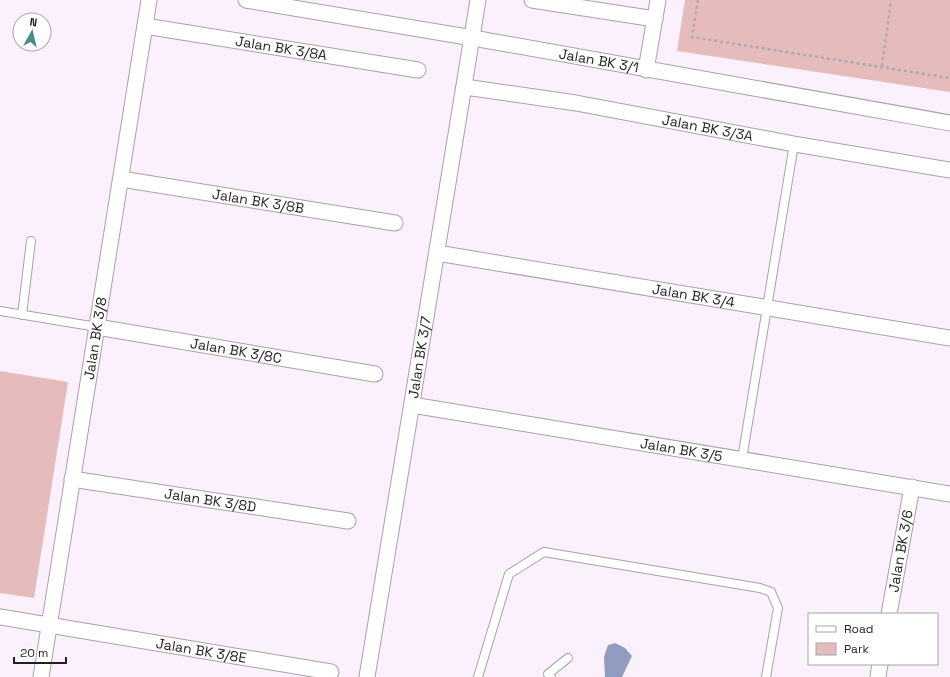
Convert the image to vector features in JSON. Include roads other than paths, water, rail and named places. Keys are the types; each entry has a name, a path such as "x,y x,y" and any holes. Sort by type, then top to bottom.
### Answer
{"street":[{"name":"Jalan BK 3/8","path":"41,677 149,0"},
{"name":"Jalan BK 3/1","path":"246,0 270,2 950,123"},
{"name":"Jalan BK 3/7","path":"367,677 438,253 478,0"},
{"path":"532,0 571,3 655,19"},
{"path":"646,70 658,0"},
{"name":"Jalan BK 3/8A","path":"145,26 418,70"},
{"name":"Jalan BK 3/3A","path":"465,87 576,103 794,144 950,170"},
{"name":"Jalan BK 3/8B","path":"121,179 395,223"},
{"name":"Jalan BK 3/4","path":"438,253 950,338"},
{"name":"Jalan BK 3/8C","path":"97,327 375,374"},
{"name":"Jalan BK 3/5","path":"412,405 950,494"},
{"name":"Jalan BK 3/8D","path":"72,479 348,520"},
{"name":"Jalan BK 3/6","path":"889,613 912,487"},
{"name":"Jalan BK 3/8E","path":"0,617 331,672"},
{"path":"878,677 880,665"}],"lane":[{"path":"742,459 794,144"},
{"path":"22,315 31,240"},
{"path":"0,311 97,327"},
{"path":"478,677 509,574 544,552 760,588 771,592 778,608 766,677"},
{"path":"551,677 548,674 568,658"}],"water":[{"path":"615,643 625,648 632,656 622,677 605,677 604,657 608,645"}]}
